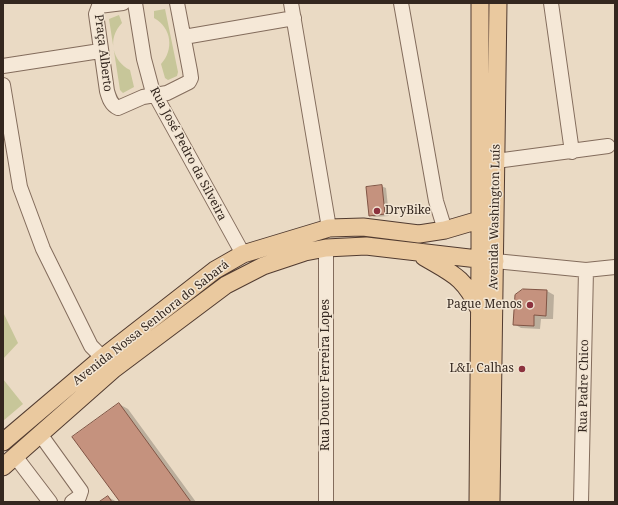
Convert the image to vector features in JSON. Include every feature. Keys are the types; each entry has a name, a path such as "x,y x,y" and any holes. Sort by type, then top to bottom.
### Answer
{"main road":[{"name":"Avenida Washington Luís","path":"480,3 479,220 488,261 491,502"},
{"name":"Avenida Washington Luís","path":"478,502 480,311 488,261 496,161 498,3"},
{"name":"Avenida Nossa Senhora do Sabará","path":"9,462 40,434 108,363 215,270 243,254 329,228 363,227 419,234 445,230 479,220"},
{"name":"Avenida Nossa Senhora do Sabará","path":"3,442 108,363 226,285 263,266 305,252 326,248 366,246 488,261"},
{"path":"415,252 446,270 464,283 471,291 480,311"}],"street":[{"name":"Praça Alberto","path":"123,3 99,6 96,14 100,51 107,91 114,106 118,108 143,97 167,93 189,82 191,78 177,3"},
{"name":"Rua José Pedro da Silveira","path":"135,3 145,65 156,96 243,254"},
{"path":"292,3 329,228"},
{"path":"401,3 436,201 445,230"},
{"path":"551,3 572,152"},
{"path":"184,37 294,18"},
{"path":"3,66 100,51"},
{"path":"3,85 20,187 43,249 91,346 108,363"},
{"path":"496,161 608,146"},
{"name":"Rua Doutor Ferreira Lopes","path":"326,248 326,502"},
{"path":"488,261 586,270 615,267"},
{"name":"Rua Padre Chico","path":"582,502 586,270"},
{"path":"40,434 81,491 79,497 72,502"},
{"path":"9,462 50,502"}],"green space":[{"path":"165,9 178,72 177,76 168,80 165,78 161,64 168,52 168,33 165,27 154,18 154,11"},
{"path":"119,15 122,23 114,35 114,49 119,61 130,70 134,87 123,93 120,90 109,19"},
{"path":"3,312 18,343 3,359"},
{"path":"3,379 23,404 3,421"}],"building":[{"path":"382,185 385,214 369,216 366,187"},
{"name":"Pague Menos","path":"523,289 547,290 546,316 534,315 534,326 513,325 515,295"},
{"path":"119,403 191,502 120,502 72,437"},
{"path":"108,496 112,502 99,502"}],"place":[{"name":"DryBike","path":"377,211"},
{"name":"Pague Menos","path":"530,305"},
{"name":"L&L Calhas","path":"522,369"}]}
